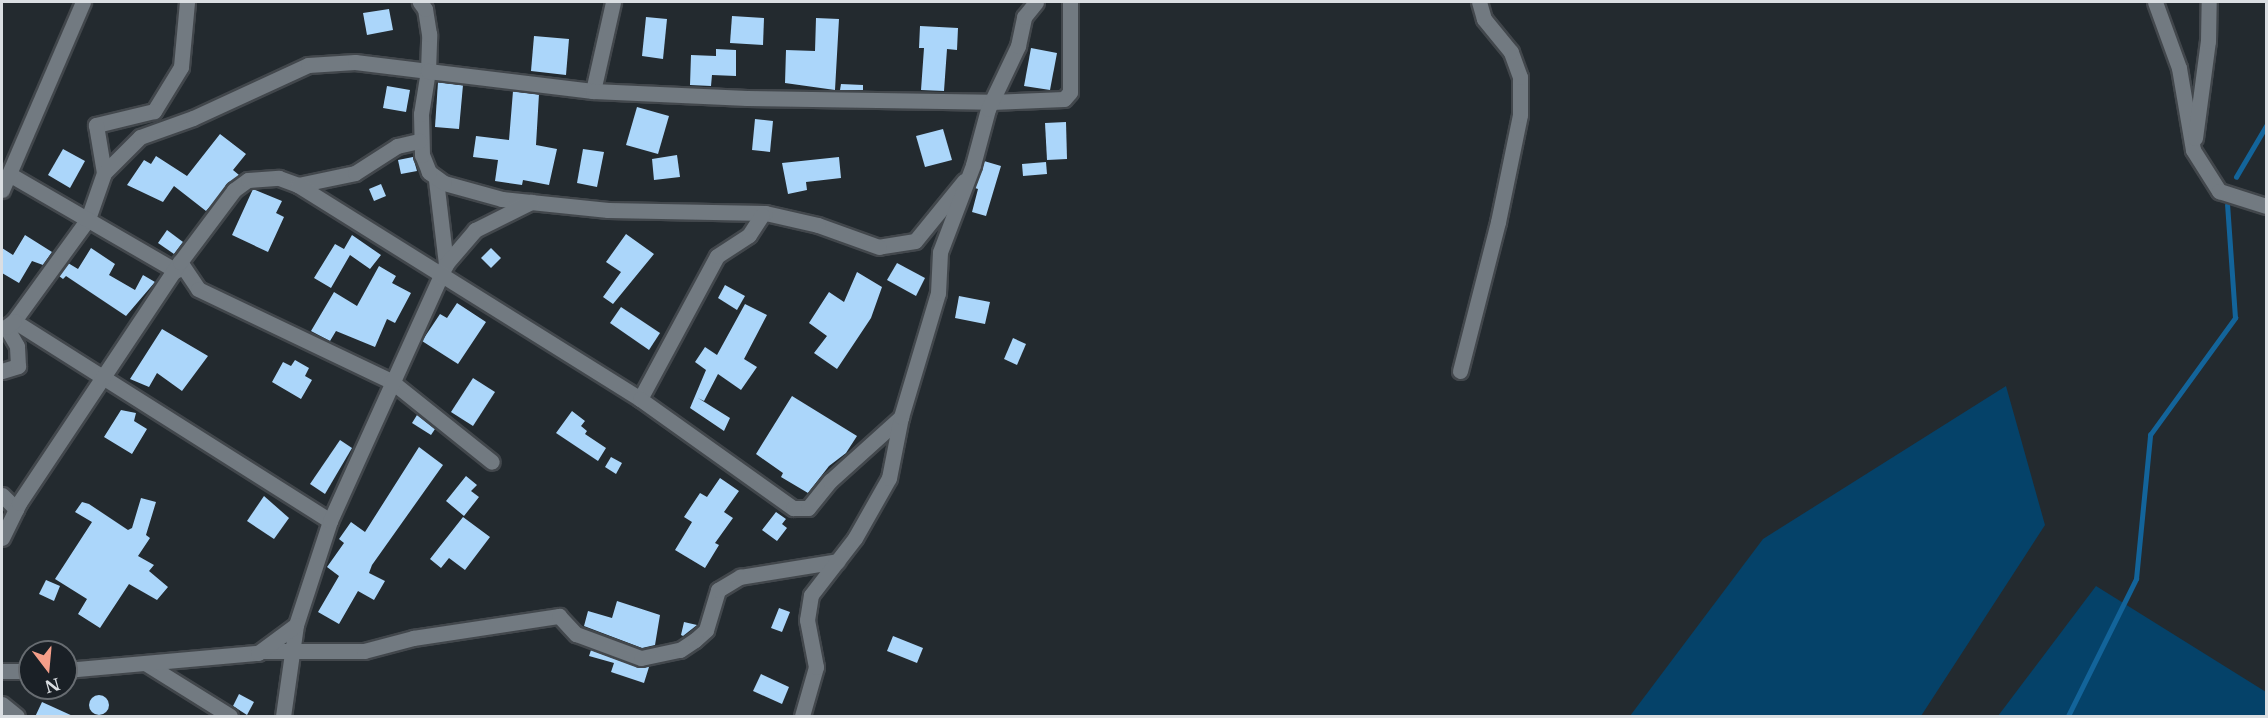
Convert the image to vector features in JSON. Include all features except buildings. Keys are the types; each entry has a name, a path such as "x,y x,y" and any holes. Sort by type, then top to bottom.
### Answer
{"street":[{"path":"2,190 82,2"},
{"path":"104,173 96,125 154,111 181,67 187,2"},
{"path":"420,2 429,34 428,71 419,141 436,180 444,268"},
{"path":"593,91 613,2"},
{"path":"802,717 816,668 807,620 811,595 838,561 883,493 901,417 938,293 940,252 964,182 973,165 991,102 1018,46 1024,17 1036,2"},
{"path":"2,371 18,366 16,346 6,327 14,321 88,219 104,173 140,137 193,118 308,65 355,62 593,91 824,101 991,102 1068,97 1070,2"},
{"path":"1460,371 1498,222 1520,115 1520,77 1511,52 1484,19 1479,2"},
{"path":"2155,2 2179,68 2193,150 2219,191 2266,206"},
{"path":"2193,150 2208,41 2209,2"},
{"path":"298,185 354,173 397,146 419,141"},
{"path":"9,174 178,266 198,289 391,381 492,462"},
{"path":"2,538 16,509 178,266 234,190 248,180 279,178 298,185 444,268 800,509 808,508 830,482 901,417"},
{"path":"436,180 502,199 608,210 762,215 819,225 879,247 892,247 915,241 964,182"},
{"path":"283,717 296,625 330,521 391,381 444,268 475,230 534,201"},
{"path":"640,399 717,256 749,235 762,215"},
{"path":"14,321 330,521"},
{"path":"2,495 16,509"},
{"path":"78,669 293,648 364,651 413,638 560,616 576,634 640,658 680,650 695,640 706,630 718,590 740,578 838,561"},
{"path":"264,651 296,625"},
{"path":"144,663 230,717"},
{"path":"2,671 18,671"},
{"path":"2,704 17,717"}],"shaded area":[{"path":"2006,386 2045,525 1921,716 1630,716 1763,539"},
{"path":"2096,586 2266,692 2266,716 1998,716"}],"waterway":[{"path":"2236,177 2266,126"},
{"path":"2068,716 2136,579 2150,435 2235,318 2227,205"}]}
